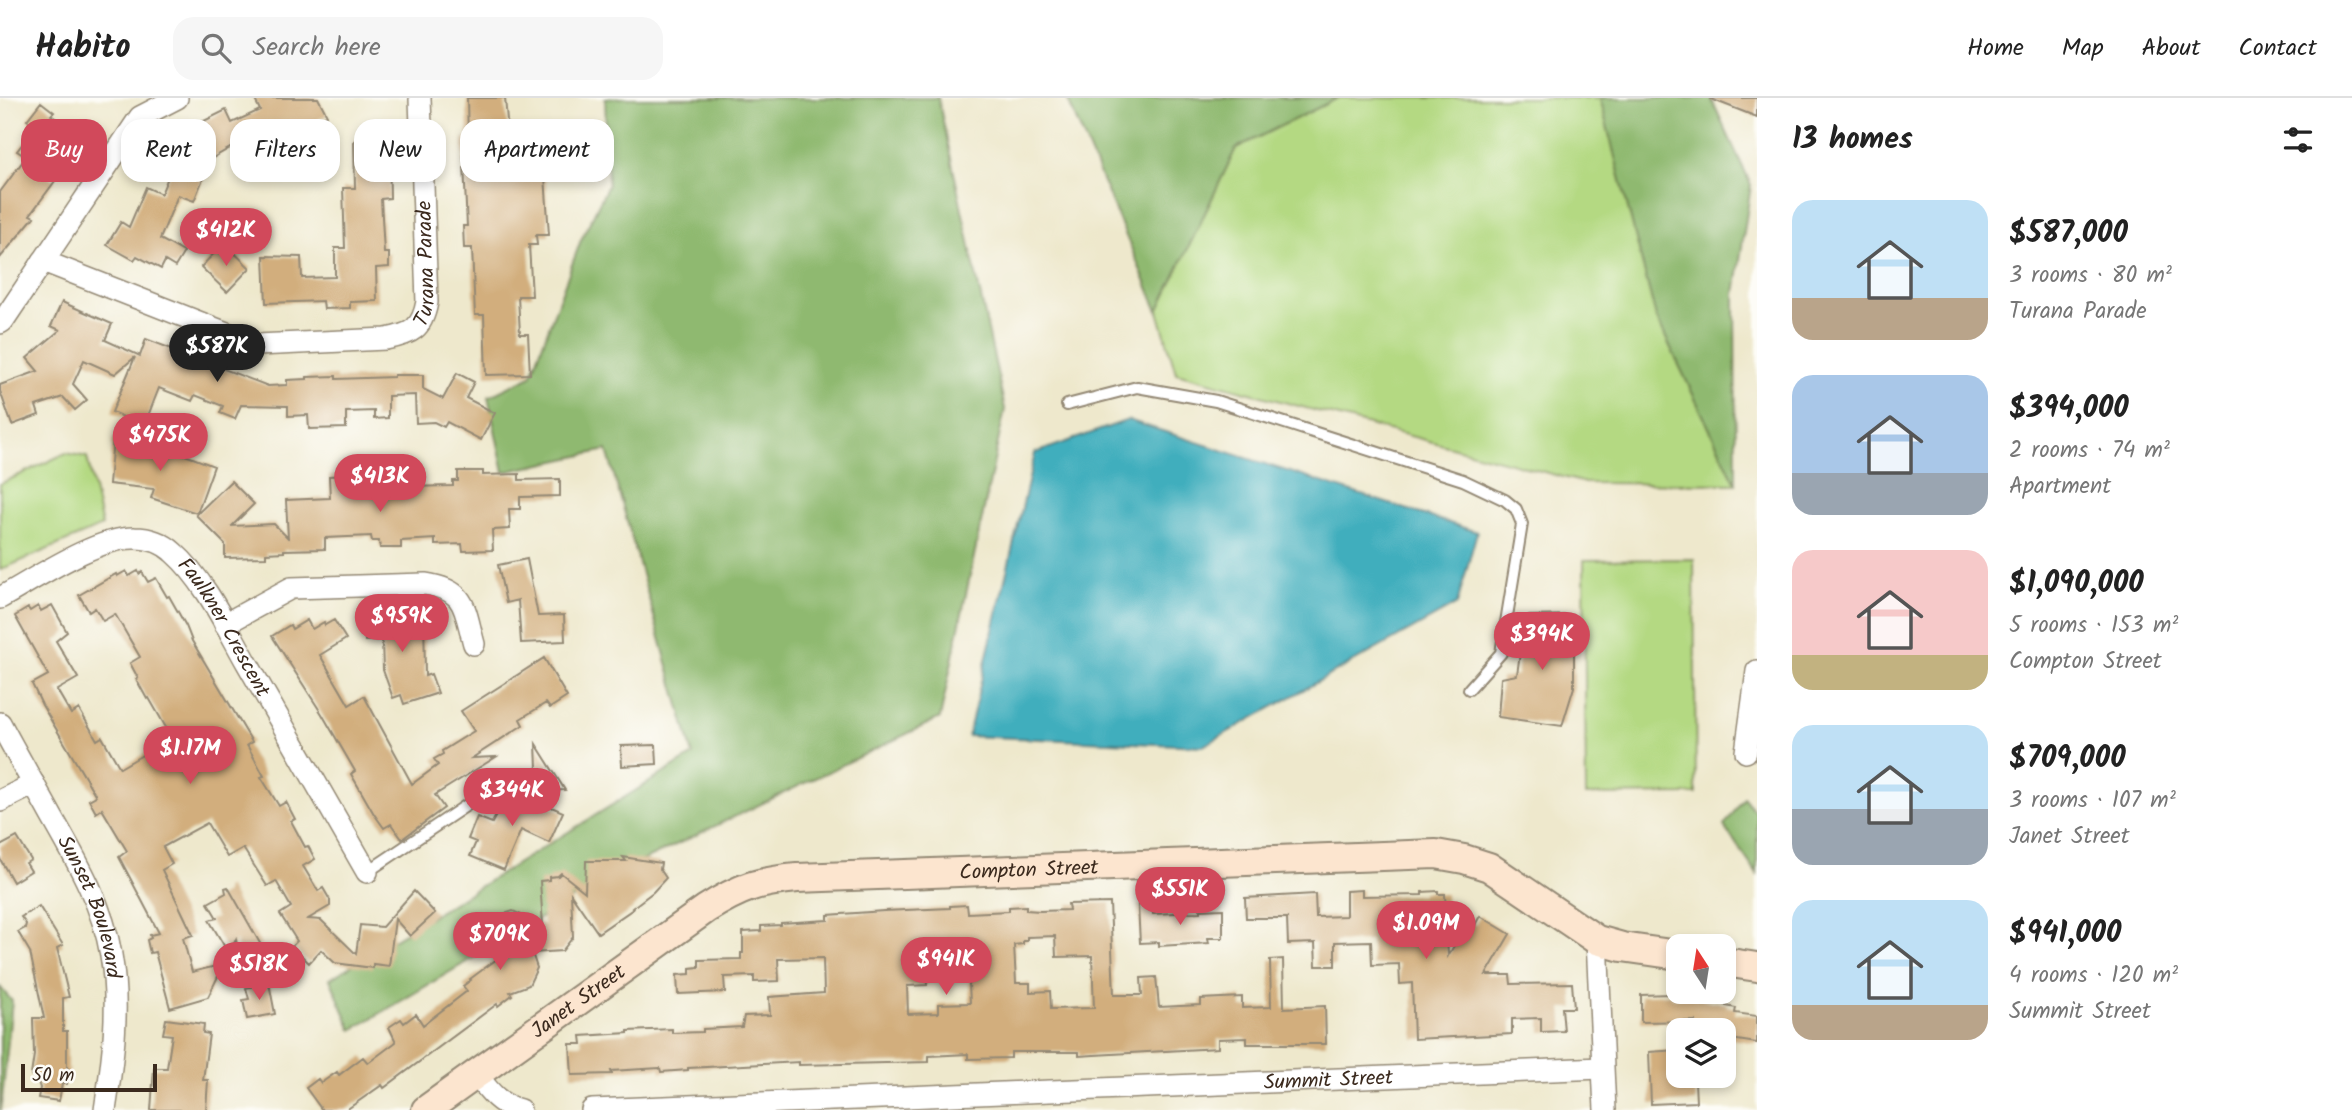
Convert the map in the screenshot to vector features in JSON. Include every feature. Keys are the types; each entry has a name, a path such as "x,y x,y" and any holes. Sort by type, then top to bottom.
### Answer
{"street":[{"path":"0,323 140,117 177,98"},
{"name":"Turana Parade","path":"43,261 257,345 386,340 402,336 416,329 424,318 427,302 420,98"},
{"name":"Faulkner Crescent","path":"0,598 96,545 136,538 156,541 172,550 196,577 225,624 367,872"},
{"path":"225,624 290,588 425,584 445,587 459,596 474,644"},
{"path":"1746,752 1757,671"},
{"name":"Sunset Boulevard","path":"0,723 91,890 102,918 115,985 115,1025 105,1110"},
{"path":"0,801 34,784"},
{"name":"Compton Street","path":"731,893 762,881 797,878 1436,854 1489,867 1597,940"},
{"name":"Janet Street","path":"426,1110 731,893"},
{"path":"1605,1110 1597,940 1666,954"},
{"path":"1736,964 1757,967"},
{"name":"Summit Street","path":"592,1110 1602,1068"},
{"path":"476,1074 505,1106 520,1110"}],"lane":[{"path":"1067,405 1137,387 1216,401 1463,480 1505,500 1516,509 1522,524 1501,653 1469,689"},
{"path":"367,872 467,805"}],"green space":[{"path":"605,98 938,98 1005,409 940,718 613,875 352,1030 330,979 693,755 607,450 504,472 488,397 531,376 581,240 608,182 614,182 614,119 606,119"},
{"path":"1067,98 1338,98 1236,148 1158,311"},
{"path":"1338,98 1600,98 1656,317 1736,484 1585,483 1176,373 1158,311 1236,148"},
{"path":"1600,98 1711,98 1751,185 1735,294 1736,484 1656,317"},
{"path":"66,453 87,457 102,526 0,570 0,484"},
{"path":"1694,559 1696,794 1586,795 1584,560"},
{"path":"1744,798 1757,814 1757,874 1724,826"},
{"path":"0,987 12,1001 1,1110 0,1110"}],"water":[{"path":"1128,420 1477,532 1457,604 1203,746 968,736 1035,453"}],"building":[{"path":"254,98 318,98 327,115 320,119 241,119 260,110"},
{"path":"467,98 505,98 507,119 468,119"},
{"path":"1757,98 1757,117 1711,99"},
{"path":"41,102 54,112 51,115 57,119 28,119"},
{"path":"226,110 230,119 230,148 216,156 216,119 208,119"},
{"path":"21,164 21,182 54,182 30,215 34,217 0,258 0,192"},
{"path":"166,182 202,182 194,201 178,195 160,239 184,252 175,267 165,261 161,269 137,256 134,260 107,245 121,222 129,227 146,187 161,194"},
{"path":"355,182 390,182 390,198 381,199 384,253 389,253 389,267 376,268 377,301 350,302 350,308 324,309 323,301 266,303 264,256 301,257 302,278 335,277 335,248 345,248 343,188 355,188"},
{"path":"465,182 545,182 549,235 536,235 537,245 529,245 532,296 518,296 520,334 528,334 530,374 486,375 484,315 475,315 472,248 464,248 463,226 467,226"},
{"path":"224,243 250,268 227,292 201,267"},
{"path":"62,302 112,324 105,340 140,356 146,339 268,386 287,385 287,380 307,377 336,376 336,379 423,375 423,389 443,399 457,373 474,382 466,398 495,413 481,440 447,422 444,427 434,422 416,423 415,395 388,396 388,418 374,419 374,411 346,412 346,428 309,429 308,415 288,416 288,406 241,405 235,419 220,413 223,406 195,395 192,401 159,388 144,426 112,412 135,357 115,374 84,360 73,384 87,400 75,410 63,397 36,406 39,415 12,425 0,385 38,371 27,358 60,330 51,326"},
{"path":"113,439 156,444 214,466 197,513 151,498 154,489 109,484"},
{"path":"458,471 483,471 483,475 519,474 519,480 560,479 560,496 520,497 520,509 509,509 510,529 492,530 493,550 463,551 462,544 435,545 435,539 401,541 401,548 380,548 379,541 372,541 371,536 325,538 325,549 284,550 266,553 266,557 225,558 225,544 196,515 231,481 254,504 232,526 274,524 288,538 286,500 330,498 329,476 359,474 359,484 365,486 453,486 453,481 458,481"},
{"path":"527,559 538,616 564,615 565,641 521,643 518,600 506,603 498,565"},
{"path":"126,571 129,576 138,571 139,574 142,572 148,582 156,578 167,597 169,596 192,641 252,742 247,745 264,776 261,777 279,806 286,802 295,819 291,821 315,859 303,866 318,891 323,888 330,900 330,906 308,919 321,920 356,954 360,925 382,927 414,891 435,913 410,936 395,919 389,966 373,964 373,968 335,963 321,950 309,963 292,946 297,941 280,914 291,907 276,881 267,886 243,848 227,857 207,823 163,847 172,864 162,870 193,935 183,938 192,972 224,964 208,997 170,1008 155,952 150,953 147,940 151,938 150,935 159,933 119,857 127,851 102,809 96,813 89,800 96,796 42,705 32,684 48,675 15,616 28,608 30,611 38,606 41,611 52,605 67,632 56,641 78,678 57,690 71,714 79,709 97,740 102,737 120,768 172,738 136,679 138,678 130,663 140,657 115,614 103,621 95,608 89,612 79,595"},
{"path":"424,613 425,676 431,674 438,693 404,704 401,695 393,698 383,670 382,640 365,641 364,615"},
{"path":"1574,615 1574,687 1562,726 1498,717 1501,678 1517,675 1525,616"},
{"path":"307,620 312,629 334,620 346,639 320,655 349,705 364,696 412,784 438,765 434,759 443,754 442,751 474,731 461,711 544,658 567,697 550,708 546,703 520,719 523,725 472,758 496,757 435,795 444,808 402,839 391,824 384,828 374,814 351,774 355,771 272,636 290,625 292,629"},
{"path":"536,744 565,790 538,791"},
{"path":"656,745 657,764 622,766 621,746"},
{"path":"510,789 563,812 549,843 521,830 504,870 470,856 476,842 468,839 477,817 492,823"},
{"path":"17,837 31,860 26,863 31,871 13,882 0,859 0,846"},
{"path":"623,857 661,863 660,869 666,878 633,909 598,933 571,894 573,937 562,951 532,953 537,968 529,985 510,992 512,995 498,1006 497,1004 384,1088 382,1085 346,1110 322,1110 306,1088 318,1079 321,1083 337,1072 339,1075 363,1057 368,1063 396,1042 389,1027 401,1019 404,1023 416,1014 423,1025 467,991 463,986 497,959 493,947 499,945 490,922 513,911 543,925 540,881 549,880 549,877 561,873 585,892 586,861 626,861"},
{"path":"228,887 261,945 238,951 236,939 229,954 209,920 217,918 208,903 226,893 225,888"},
{"path":"1362,890 1362,896 1422,895 1422,892 1438,891 1438,894 1445,894 1448,956 1469,921 1475,925 1480,916 1510,934 1486,975 1510,975 1511,984 1572,983 1574,1008 1562,1008 1564,1031 1541,1032 1541,1018 1512,1019 1512,1034 1414,1039 1412,983 1400,984 1399,964 1372,965 1371,941 1335,942 1335,966 1316,966 1315,943 1288,944 1287,918 1246,918 1245,898 1315,894 1316,917 1346,916 1346,891"},
{"path":"1110,903 1114,995 1142,995 1141,978 1156,977 1159,1007 1201,1005 1201,999 1242,997 1242,1008 1271,1007 1270,960 1283,959 1284,1008 1325,1006 1326,1044 1247,1044 1247,1038 1218,1039 1218,1048 1079,1056 1079,1052 1011,1052 1011,1058 968,1059 968,1054 929,1056 929,1062 799,1065 799,1062 572,1075 570,1044 582,1044 581,1036 672,1029 672,1033 703,1032 703,1029 742,1027 744,1016 770,1015 769,997 824,993 823,958 778,959 779,981 754,982 754,976 724,977 725,992 678,994 677,975 690,974 690,968 699,967 699,960 741,959 743,932 761,931 761,926 781,923 828,920 828,915 967,905 968,913 1009,911 1009,907 1026,906 1026,910 1069,910 1068,904","holes":["1055,936 1056,957 1092,956 1094,1008 1051,1009 1050,991 1030,992 1030,983 1016,983 1014,945 1023,944 1027,937","960,943 963,962 968,962 970,1003 938,1004 938,1013 908,1014 907,986 927,985 926,944"]},
{"path":"1153,904 1153,914 1223,909 1223,938 1208,938 1209,943 1159,946 1159,942 1140,943 1138,905"},
{"path":"39,906 63,945 57,948 69,997 63,998 63,1031 67,1031 69,1069 67,1084 62,1084 59,1101 38,1098 40,1088 36,1076 31,1075 34,1055 33,1018 44,1018 30,952 18,932 25,928 26,924 21,917"},
{"path":"269,983 275,1014 247,1019 243,1000 249,999 246,988"},
{"path":"1666,994 1666,1004 1727,1004 1726,1006 1736,1008 1735,1013 1757,1016 1757,1043 1736,1040 1736,1018 1666,1018 1666,1022 1641,1022 1641,995"},
{"path":"166,1019 204,1024 203,1033 209,1034 203,1080 208,1080 206,1110 151,1110 154,1068 167,1068 172,1035 163,1034"},
{"path":"1666,1051 1666,1088 1695,1088 1696,1102 1651,1104 1649,1052"}]}
